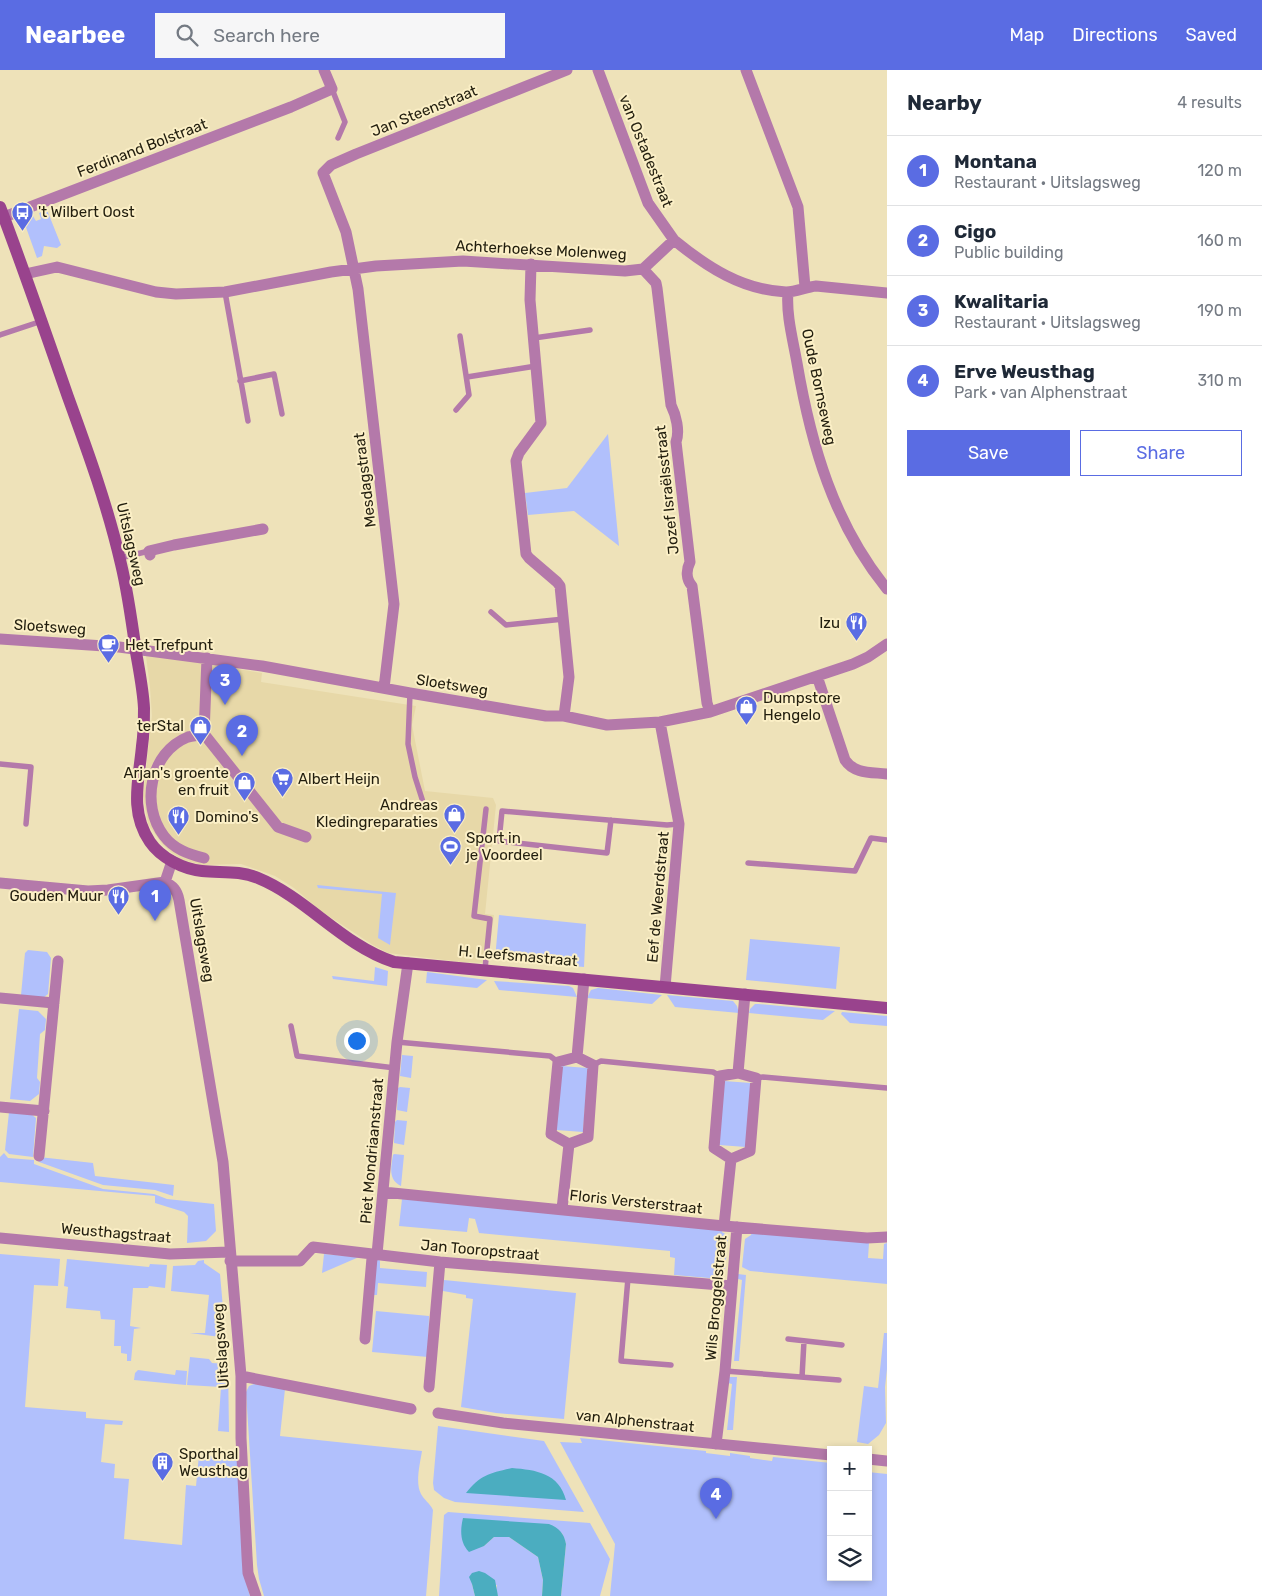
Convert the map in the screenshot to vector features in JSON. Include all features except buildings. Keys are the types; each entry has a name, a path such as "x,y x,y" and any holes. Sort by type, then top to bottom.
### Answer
{"street":[{"path":"324,70 332,89"},
{"name":"Jan Steenstraat","path":"324,173 331,165 356,154 567,70"},
{"name":"van Ostadestraat","path":"598,70 648,203 674,240"},
{"path":"746,70 798,207 805,287"},
{"name":"Ferdinand Bolstraat","path":"2,212 291,107 332,89"},
{"name":"Mesdagstraat","path":"324,173 346,232 354,269 394,604 384,688"},
{"path":"2,212 25,274"},
{"path":"674,240 707,265 745,284 788,292 816,286 887,293"},
{"name":"Achterhoekse Molenweg","path":"25,274 57,267 156,292 193,294 225,292 354,269 463,261 625,271 643,269 674,240"},
{"path":"530,264 530,300 541,423 519,453 516,461 526,554 560,586 569,677 564,716"},
{"name":"Jozef Israëlsstraat","path":"643,269 656,283 671,405 675,412 678,436 676,442 690,562 687,569 688,581 692,586 707,703 710,712"},
{"name":"Uitslagsweg","path":"25,274 107,508 120,558 144,706 143,744 136,792 136,808 138,818 151,843 172,861"},
{"name":"Oude Bornseweg","path":"788,292 787,302 792,339 800,386 814,446 834,501 848,530 862,556 887,590"},
{"path":"149,553 174,545 263,529"},
{"name":"Sloetsweg","path":"0,639 136,649 207,658 283,669 410,693 546,716 564,716 608,725 660,722 710,712 868,657 887,644"},
{"path":"207,658 200,730 278,827 306,837"},
{"path":"817,676 848,766 862,771 887,774"},
{"name":"Eef de Weerdstraat","path":"660,722 679,824 665,987"},
{"path":"200,730 173,748 161,759 155,771 151,796 156,823 164,836 189,855 204,858"},
{"path":"0,883 88,891 108,890 165,882 172,861"},
{"name":"H. Leefsmastraat","path":"172,861 186,868 202,871 240,873 256,877 287,895 372,953 394,962 887,1008"},
{"name":"Uitslagsweg","path":"165,882 172,885 177,892 179,900 223,1162 241,1376 241,1438 248,1573 256,1596"},
{"path":"40,1156 58,961"},
{"name":"Piet Mondriaanstraat","path":"365,1339 372,1258 377,1254 397,1042 408,963"},
{"path":"577,1058 584,979"},
{"path":"738,1073 745,994"},
{"path":"0,998 54,1003"},
{"path":"577,1058 593,1065 588,1137 568,1144 551,1134 558,1062 577,1058"},
{"path":"738,1073 756,1078 750,1151 731,1159 714,1148 720,1076 738,1073"},
{"path":"0,1107 44,1111"},
{"path":"562,1209 568,1144"},
{"path":"724,1226 731,1159"},
{"name":"Floris Versterstraat","path":"383,1192 724,1226 887,1238"},
{"name":"Wils Broggelstraat","path":"716,1444 725,1371 737,1227"},
{"name":"Weusthagstraat","path":"0,1238 170,1254 230,1256"},
{"name":"Jan Tooropstraat","path":"230,1256 300,1261 313,1247 440,1262 732,1286"},
{"path":"429,1387 440,1262"},
{"path":"241,1376 411,1409"},
{"name":"van Alphenstraat","path":"438,1413 503,1423 827,1455"},
{"path":"872,1459 887,1461"}],"lane":[{"path":"332,89 345,122 338,138"},
{"path":"225,292 248,421"},
{"path":"0,335 42,321"},
{"path":"534,338 590,330"},
{"path":"456,410 469,395 460,336"},
{"path":"467,376 536,366"},
{"path":"240,381 274,374 282,414"},
{"path":"120,558 149,553"},
{"path":"492,612 506,625 564,618"},
{"path":"410,693 408,744 423,802"},
{"path":"0,764 31,767 26,824"},
{"path":"485,969 490,918 474,916 486,809"},
{"path":"611,820 607,854 499,841 502,811 611,820 667,825 679,824"},
{"path":"748,863 855,871 871,838 887,840"},
{"path":"291,1026 296,1056 395,1068"},
{"path":"397,1042 550,1056 558,1062"},
{"path":"593,1065 601,1061 713,1072 720,1076"},
{"path":"756,1078 763,1077 887,1088"},
{"path":"628,1278 621,1361 671,1365"},
{"path":"788,1339 842,1345"},
{"path":"802,1377 804,1341"},
{"name":"Wils Broggelstraat","path":"725,1371 839,1380"}],"shaded area":[{"path":"47,210 61,245 57,248 44,246 42,256 37,258 23,219 33,216 36,221 41,219 39,213"},
{"path":"608,434 619,546 574,511 528,515 525,493 567,488"},
{"path":"152,655 262,673 261,682 416,706 412,725 425,791 493,798 496,805 485,914 494,915 488,963 461,962 388,953 321,911 294,888 275,876 241,864 202,865 183,860 162,844 148,824 143,796 152,716 146,656"},
{"path":"317,885 396,893 390,945 378,938 382,894 318,888"},
{"path":"499,915 586,924 584,967 495,959"},
{"path":"750,939 840,947 836,989 746,980"},
{"path":"28,950 47,952 51,958 48,994 43,998 21,995 25,953"},
{"path":"375,967 388,971 387,986 333,979 332,976 374,981"},
{"path":"427,972 487,980 477,988 426,983"},
{"path":"494,981 569,986 573,988 577,997 499,990"},
{"path":"598,988 662,995 652,1004 587,998 591,990"},
{"path":"667,995 733,1001 739,1013 675,1007"},
{"path":"755,1004 835,1011 823,1020 749,1013"},
{"path":"19,1009 38,1011 46,1019 45,1030 40,1034 37,1078 40,1082 39,1094 30,1101 10,1099"},
{"path":"842,1012 887,1016 887,1026 850,1023 841,1014"},
{"path":"402,1055 413,1056 411,1078 400,1076"},
{"path":"561,1066 588,1068 583,1132 556,1130"},
{"path":"724,1081 751,1083 746,1147 719,1145"},
{"path":"398,1088 410,1088 407,1112 397,1110"},
{"path":"9,1112 31,1114 36,1118 33,1157 9,1154 5,1150"},
{"path":"397,1120 407,1121 404,1145 394,1143 395,1122"},
{"path":"4,1153 8,1158 34,1160 34,1164 103,1189 154,1194 167,1199 214,1204 216,1231 206,1241 187,1243 188,1216 184,1212 155,1203 155,1196 0,1182 0,1157"},
{"path":"394,1154 404,1155 401,1186 392,1177 391,1168"},
{"path":"39,1157 93,1163 95,1176 174,1185 173,1196 155,1190 103,1185 39,1162"},
{"path":"402,1199 722,1229 722,1232 727,1235 728,1239 725,1269 721,1269 721,1279 674,1275 675,1258 670,1257 670,1251 479,1233 475,1219 469,1218 467,1232 399,1226"},
{"path":"752,1232 869,1243 868,1258 883,1259 884,1244 887,1243 887,1284 750,1271 742,1267 745,1239"},
{"path":"0,1254 60,1259 58,1286 34,1285 25,1407 86,1412 86,1418 123,1421 122,1425 105,1424 101,1462 115,1464 114,1478 129,1479 124,1539 182,1545 186,1485 196,1486 199,1455 223,1457 237,1455 246,1582 250,1596 0,1596"},
{"path":"324,1254 359,1257 322,1273"},
{"path":"67,1259 149,1267 150,1264 167,1265 165,1288 149,1286 148,1288 133,1288 130,1326 141,1328 134,1329 131,1361 127,1361 127,1354 121,1353 121,1346 114,1346 115,1320 101,1319 100,1311 66,1308 68,1287 64,1286"},
{"path":"204,1260 204,1263 220,1274 227,1353 223,1353 223,1355 219,1355 220,1337 190,1333 205,1333 209,1295 171,1291 173,1266 195,1265 198,1261"},
{"path":"376,1260 380,1261 380,1268 427,1272 426,1287 378,1283 377,1295 373,1295"},
{"path":"738,1274 746,1275 739,1361 734,1361 742,1280 738,1279"},
{"path":"444,1280 576,1293 564,1419 496,1413 461,1407 473,1299 466,1298 466,1295 443,1291"},
{"path":"376,1311 429,1316 428,1357 372,1352"},
{"path":"884,1333 887,1333 886,1423 879,1435 868,1444 857,1442 864,1386 878,1388"},
{"path":"190,1357 209,1359 212,1363 228,1364 229,1432 218,1431 221,1387 187,1385"},
{"path":"138,1370 175,1375 176,1370 187,1371 186,1385 134,1380 135,1373"},
{"path":"729,1377 737,1377 733,1430 727,1430 732,1384 728,1383"},
{"path":"254,1384 285,1389 280,1436 422,1451 418,1473 419,1490 433,1510 426,1596 264,1596 257,1565 246,1392 249,1386"},
{"path":"438,1426 544,1441 584,1512 455,1502 444,1498 434,1490 433,1483"},
{"path":"580,1438 706,1451 706,1453 730,1456 730,1453 772,1461 773,1457 827,1463 827,1581 872,1581 872,1472 887,1474 887,1596 610,1596 615,1544 560,1442 582,1443"},
{"path":"512,1468 538,1472 552,1479 563,1491 566,1500 466,1493 481,1478"},
{"path":"448,1512 590,1523 610,1559 600,1596 561,1596 566,1544 562,1533 463,1518 484,1546 494,1537 509,1537 538,1557 543,1580 542,1596 498,1596 496,1591 497,1585 472,1584 475,1596 439,1596 444,1515"},
{"path":"463,1518 549,1524 556,1527 564,1537 566,1544 561,1596 542,1596 543,1580 538,1557 509,1537 494,1537 484,1546 469,1552 464,1545 462,1536"},
{"path":"479,1571 495,1580 498,1596 475,1596 469,1577 472,1573"}],"place":[{"name":"'t Wilbert Oost","path":"22,231"},
{"name":"Izu","path":"856,642"},
{"name":"Het Trefpunt","path":"109,664"},
{"name":"Kwalitaria","path":"225,705"},
{"name":"Dumpstore Hengelo","path":"747,726"},
{"name":"terStal","path":"200,745"},
{"name":"Cigo","path":"242,756"},
{"name":"Albert Heijn","path":"282,798"},
{"name":"Arjan's groente en fruit","path":"245,801"},
{"name":"Andreas Kledingreparaties","path":"454,833"},
{"name":"Domino's","path":"179,836"},
{"name":"Sport in je Voordeel","path":"450,866"},
{"name":"Gouden Muur","path":"119,915"},
{"name":"Montana","path":"155,921"},
{"name":"Sporthal Weusthag","path":"163,1482"},
{"name":"Erve Weusthag","path":"716,1519"}]}
